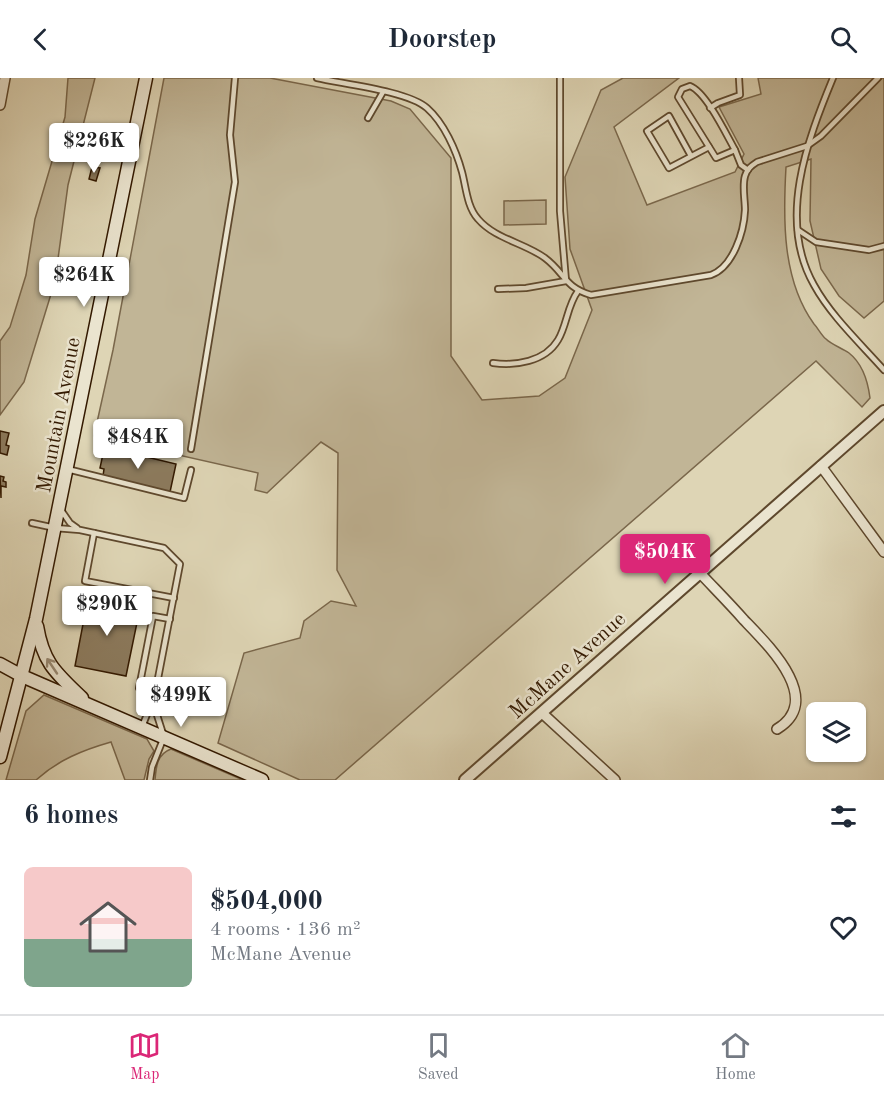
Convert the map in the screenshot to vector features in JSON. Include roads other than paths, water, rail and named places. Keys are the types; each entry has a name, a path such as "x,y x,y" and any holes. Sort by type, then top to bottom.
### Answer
{"main road":[{"name":"Mountain Avenue","path":"0,757 36,619 146,78"},
{"path":"36,619 40,641 54,671 87,703"},
{"path":"0,664 22,676 262,780"}],"street":[{"path":"0,105 5,78"},
{"name":"McMane Avenue","path":"465,780 884,411"},
{"path":"821,466 884,552"},
{"path":"700,573 778,657 788,674 794,691 793,713 786,724 777,729"},
{"path":"542,714 615,780"}],"lane":[{"path":"191,449 235,182 230,135 235,78"},
{"path":"316,78 383,92 416,101 426,107 448,137 458,159 472,209 477,218 494,231 531,248 578,291 591,295 711,275 722,270 732,254 744,220 744,179 748,170 757,162 807,147 878,78"},
{"path":"560,78 560,211 566,281"},
{"path":"710,108 740,95 739,78"},
{"path":"833,78 807,147 800,181 798,230 804,261 814,285 831,310 884,370"},
{"path":"735,150 716,158 678,97 682,89 690,86 696,88 735,150 741,165 748,170"},
{"path":"368,118 383,92"},
{"path":"691,156 669,116 647,131 669,168 709,147"},
{"path":"816,120 828,128"},
{"path":"798,230 816,242 869,250 884,246"},
{"path":"551,264 564,258"},
{"path":"498,289 526,288 566,281"},
{"path":"493,363 511,365 534,359 548,352 558,339 578,291"},
{"path":"67,469 184,498 191,470"},
{"path":"59,507 70,523 80,530"},
{"path":"32,523 80,530 166,550 180,566 155,694 142,728"},
{"path":"94,533 85,581 174,598"},
{"path":"155,694 139,688 153,616 170,619"},
{"path":"150,780 152,767 164,737 157,715 155,694"}]}
